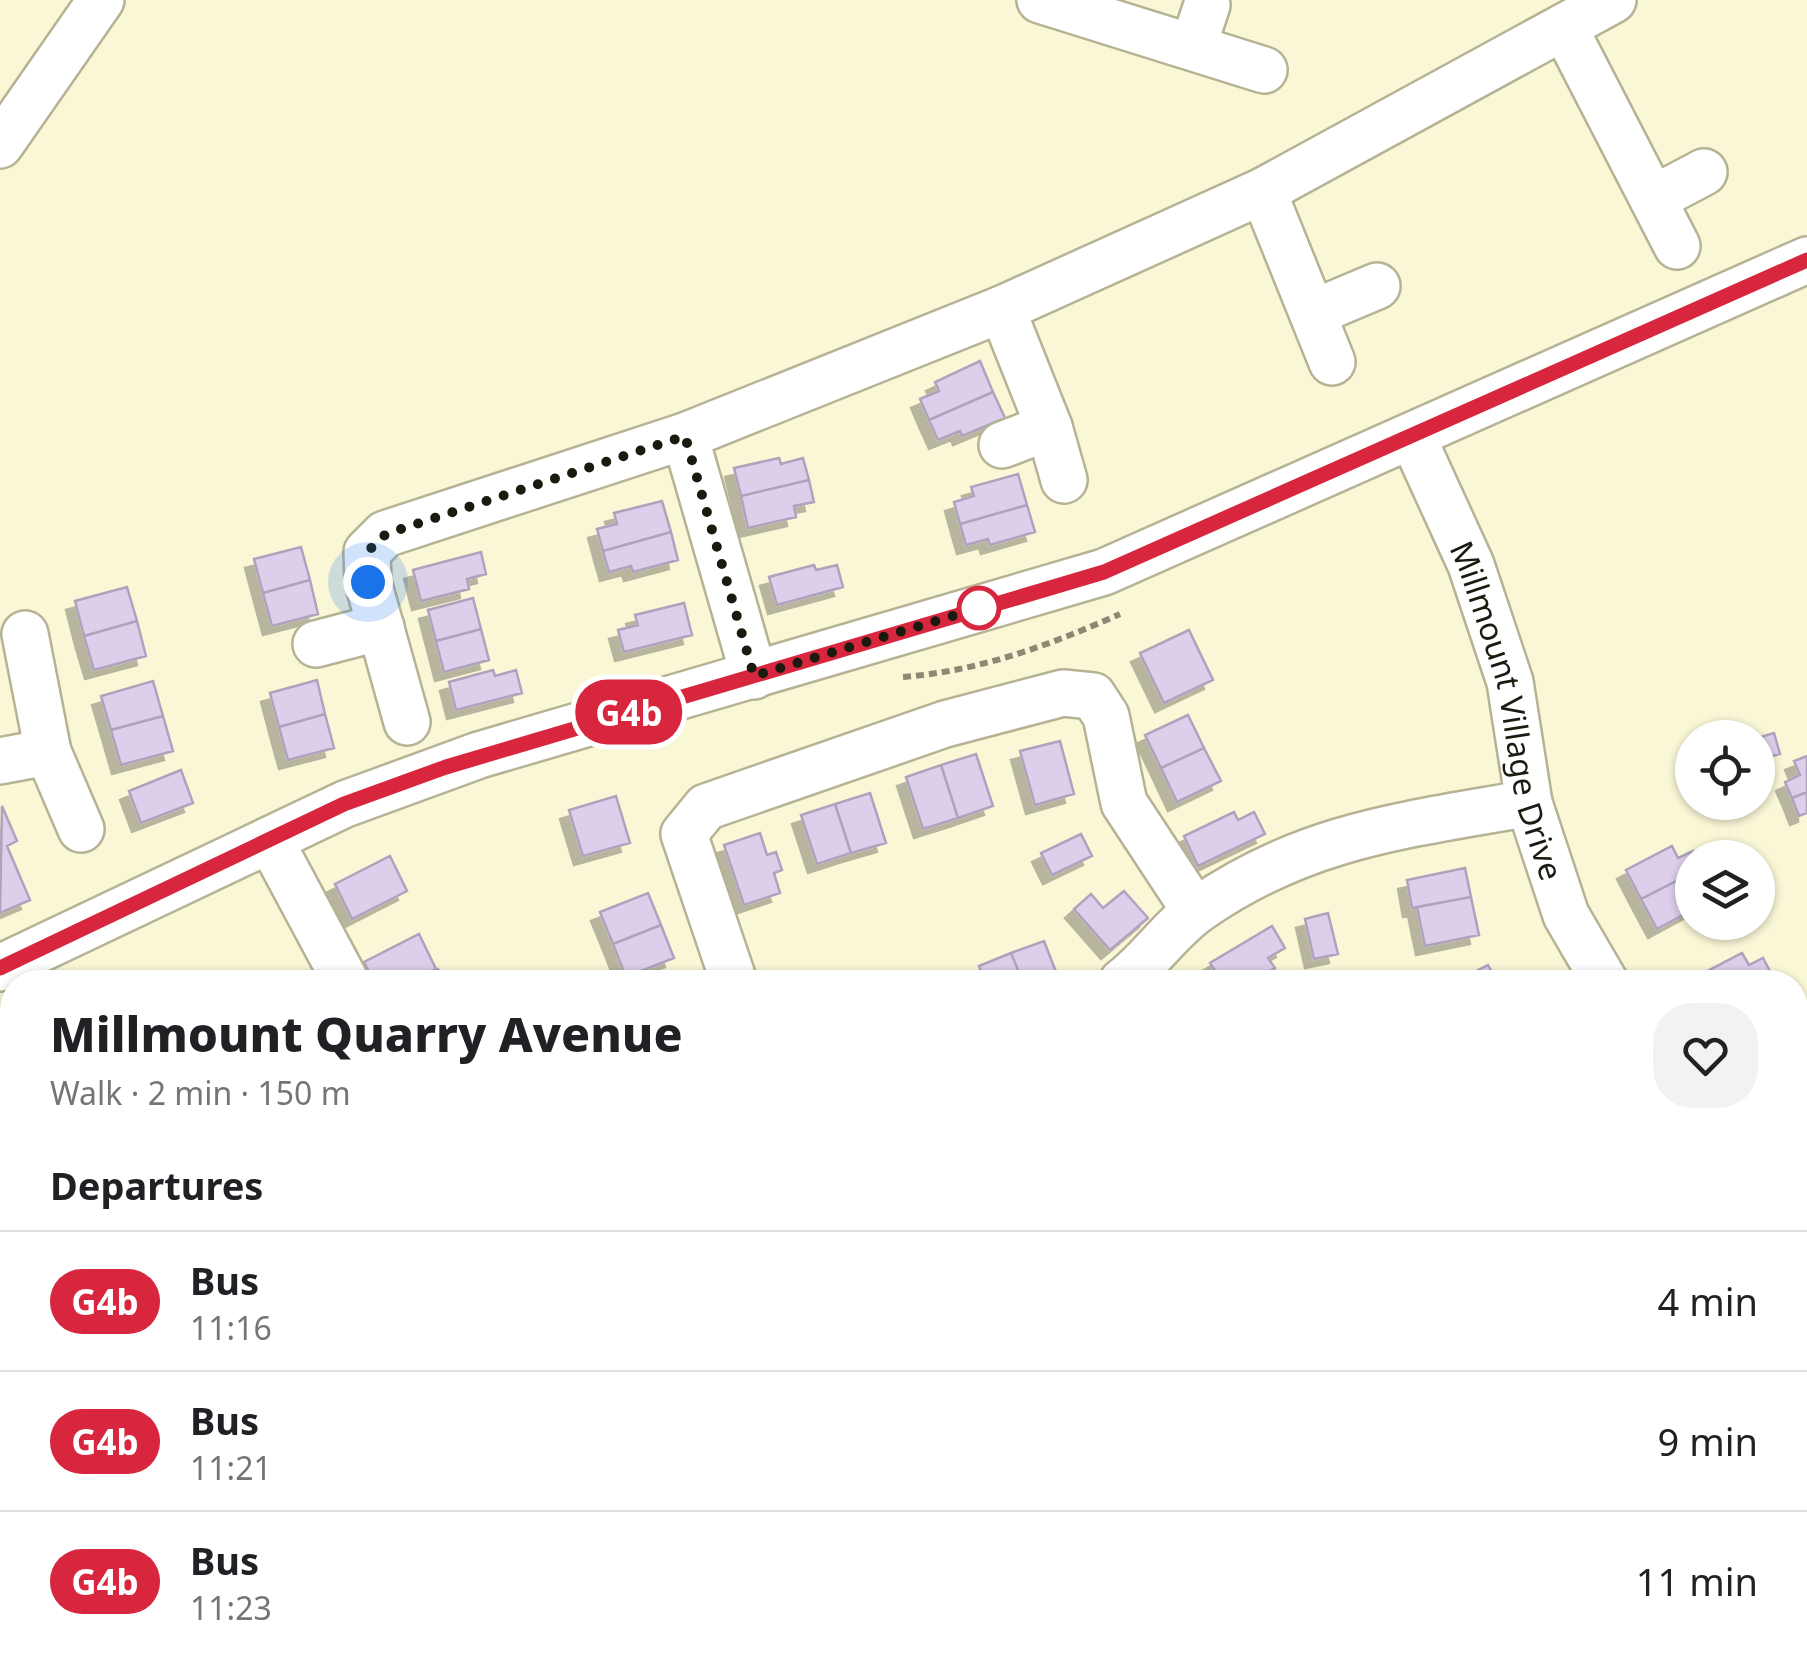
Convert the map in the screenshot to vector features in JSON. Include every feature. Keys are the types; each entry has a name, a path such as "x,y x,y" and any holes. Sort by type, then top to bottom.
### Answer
{"street":[{"path":"0,145 102,0"},
{"path":"1040,0 1200,24 1264,70"},
{"path":"408,722 368,582 367,552 386,534 685,436 1002,309 1263,191 1614,0"},
{"path":"1564,27 1677,246"},
{"path":"1652,200 1704,172"},
{"path":"1263,191 1332,362"},
{"path":"0,968 344,804 479,755 1104,572 1807,260"},
{"path":"1312,314 1377,286"},
{"path":"1002,309 1048,427 1064,480"},
{"path":"1002,445 1048,427"},
{"path":"685,436 754,676"},
{"name":"Millmount Village Drive","path":"1412,438 1471,565 1510,682 1530,803 1566,915 1598,970"},
{"path":"316,644 380,627"},
{"path":"25,634 48,752 81,828"},
{"path":"730,970 684,834 706,807 945,724 1062,693 1093,696 1106,716 1124,803 1195,911"},
{"path":"0,761 48,752"},
{"path":"1144,970 1195,911 1279,860 1374,830 1530,803"},
{"path":"270,840 340,970"}],"building":[{"path":"980,361 993,392 929,420 920,399 939,391 935,382"},
{"path":"993,392 1005,418 962,436 960,431 938,440 929,420"},
{"path":"779,458 781,464 803,458 809,480 741,496 734,468"},
{"path":"1018,474 1027,505 960,524 954,502 974,496 971,487"},
{"path":"809,480 814,502 794,506 796,517 748,528 741,496"},
{"path":"662,501 671,532 603,551 597,529 617,524 614,513"},
{"path":"1027,505 1035,532 990,545 988,539 966,545 960,524"},
{"path":"671,532 678,560 633,572 631,566 609,572 603,551"},
{"path":"301,547 310,580 263,593 254,559"},
{"path":"481,552 486,574 467,579 469,589 421,601 413,570"},
{"path":"814,565 816,570 837,565 843,587 777,605 769,577"},
{"path":"310,580 318,614 272,626 263,593"},
{"path":"127,587 137,621 84,636 75,601"},
{"path":"473,598 481,629 436,641 428,610"},
{"path":"684,603 692,635 624,652 618,630 638,625 635,615"},
{"path":"137,621 146,656 94,670 84,636"},
{"path":"481,629 489,660 444,672 436,641"},
{"path":"1189,630 1213,680 1164,703 1140,653"},
{"path":"493,670 495,676 516,670 522,693 456,710 449,682"},
{"path":"317,680 325,714 279,727 270,693"},
{"path":"153,681 163,716 111,730 101,696"},
{"path":"325,714 334,748 288,760 279,727"},
{"path":"1188,715 1204,748 1161,768 1145,735"},
{"path":"163,716 173,751 121,765 111,730"},
{"path":"1060,741 1074,794 1035,805 1020,751"},
{"path":"1204,748 1221,781 1177,802 1161,768"},
{"path":"976,754 993,806 958,818 941,765"},
{"path":"1807,756 1807,792 1792,798 1785,782 1800,775 1794,761"},
{"path":"941,765 958,818 923,829 906,777"},
{"path":"181,770 193,803 141,823 129,791"},
{"path":"1807,792 1807,813 1799,816 1792,798"},
{"path":"870,793 886,843 851,853 835,804"},
{"path":"616,796 630,843 583,856 569,810"},
{"path":"835,804 851,853 817,864 801,815"},
{"path":"2,806 17,841 7,846 30,900 0,913"},
{"path":"1234,812 1238,820 1254,812 1265,834 1198,866 1184,836"},
{"path":"760,833 767,855 776,852 782,870 774,873 780,893 744,905 724,845"},
{"path":"1081,834 1092,856 1052,875 1041,853"},
{"path":"1672,846 1675,852 1675,882 1641,899 1626,870"},
{"path":"390,856 407,891 352,919 335,884"},
{"path":"1465,868 1471,897 1412,908 1407,880"},
{"path":"1675,882 1675,919 1657,929 1641,899"},
{"path":"1124,891 1148,918 1110,950 1074,909 1091,894 1103,908"},
{"path":"648,893 661,925 613,944 600,912"},
{"path":"1471,897 1479,935 1425,946 1417,907"},
{"path":"1328,913 1338,954 1314,959 1305,919"},
{"path":"661,925 674,958 644,970 623,970 613,944"},
{"path":"1272,926 1285,948 1268,958 1275,968 1272,970 1214,970 1210,963"},
{"path":"419,934 436,969 368,970 364,962"},
{"path":"1044,941 1055,970 1018,970 1011,953"},
{"path":"1011,953 1018,970 980,970 979,966"},
{"path":"1742,953 1749,965 1763,958 1769,970 1709,970"}],"bus line":[{"name":"G4b","path":"0,968 173,882 344,804 479,755 1104,572 1807,260"}],"route":[{"path":"368,582 367,552 386,534 685,436 754,676 979,608"}]}
